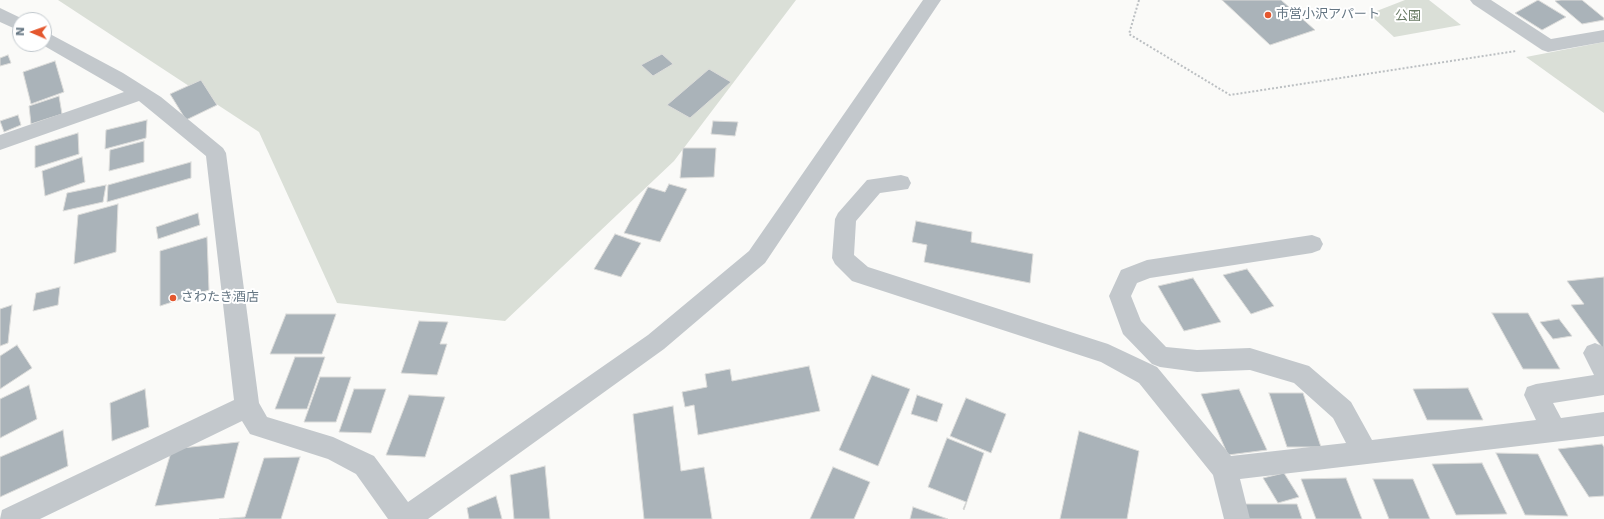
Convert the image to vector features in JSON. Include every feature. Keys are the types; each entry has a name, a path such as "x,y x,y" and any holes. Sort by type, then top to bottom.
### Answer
{"street":[{"path":"52,42 116,78 139,94 154,102 216,153 247,406 259,426 333,449 365,465 405,519 656,342 757,257 932,0"},
{"path":"1479,0 1548,46 1604,36"},
{"path":"0,14 12,21"},
{"path":"0,143 139,94"},
{"path":"901,183 874,186 846,219 843,258 860,274 1108,354 1148,375 1225,469 1237,519"},
{"path":"1312,244 1147,269 1129,277 1120,296 1131,327 1160,357 1197,361 1250,359 1301,374 1342,410 1365,452"},
{"path":"1554,430 1536,395 1601,385 1604,383"},
{"path":"11,519 247,406"},
{"path":"1225,469 1604,424"}],"path":[{"path":"1139,0 1129,34 1230,95 1548,46"}],"green space":[{"path":"58,0 796,0 674,161 505,321 337,303 259,132"},
{"name":"公園","path":"1405,0 1429,0 1461,25 1394,37 1369,14"},
{"path":"1604,42 1604,113 1526,57"}],"building":[{"name":"市営小沢アパート","path":"1222,0 1281,0 1315,30 1270,45"},
{"path":"1538,0 1566,17 1542,30 1515,13"},
{"path":"1582,0 1604,18 1604,20 1582,24 1555,1"},
{"path":"662,54 673,64 653,76 641,65"},
{"path":"8,55 11,63 0,66 0,58"},
{"path":"55,61 64,92 31,104 23,72"},
{"path":"709,69 731,82 690,118 667,105"},
{"path":"201,80 217,105 186,120 170,94"},
{"path":"59,96 62,114 31,124 29,106"},
{"path":"18,115 21,125 4,132 0,121"},
{"path":"147,120 146,138 105,149 106,130"},
{"path":"713,121 738,122 735,136 711,134"},
{"path":"78,133 79,154 35,168 35,146"},
{"path":"144,141 144,162 109,171 110,150"},
{"path":"683,148 716,148 714,177 680,178"},
{"path":"82,157 85,182 45,196 42,171"},
{"path":"191,162 191,178 107,202 108,185"},
{"path":"669,184 687,189 660,242 624,233 648,187 665,192"},
{"path":"106,185 103,202 63,211 67,193"},
{"path":"118,204 116,252 74,264 78,215"},
{"path":"198,213 200,225 158,239 156,227"},
{"path":"916,221 972,232 971,242 1033,254 1030,283 924,262 927,245 912,242"},
{"path":"615,234 641,243 621,277 594,269"},
{"path":"207,237 209,290 160,306 160,251"},
{"path":"1247,269 1274,306 1251,314 1223,275"},
{"path":"1604,277 1604,350 1571,305 1584,304 1567,281"},
{"path":"1193,278 1221,322 1184,331 1158,286"},
{"path":"60,287 58,305 33,311 36,293"},
{"path":"12,305 8,343 0,346 0,309"},
{"path":"1492,313 1528,313 1560,369 1523,369"},
{"path":"286,314 336,314 322,354 270,354"},
{"path":"1559,319 1572,336 1553,339 1540,322"},
{"path":"419,321 448,322 440,344 447,344 437,375 401,373"},
{"path":"17,345 32,368 0,389 0,356"},
{"path":"295,357 325,357 307,409 275,409"},
{"path":"809,366 820,411 698,435 694,405 685,407 682,392 707,387 705,374 730,369 732,381"},
{"path":"872,375 910,389 878,466 839,450"},
{"path":"320,377 351,377 336,422 304,422"},
{"path":"29,385 37,419 0,438 0,399"},
{"path":"1468,388 1483,420 1427,420 1413,389"},
{"path":"145,389 149,427 112,441 110,403"},
{"path":"354,389 386,389 371,433 339,432"},
{"path":"1239,389 1267,450 1228,455 1201,394"},
{"path":"1269,393 1303,393 1321,447 1287,447"},
{"path":"409,395 445,397 425,457 386,455"},
{"path":"917,395 943,404 937,422 911,414"},
{"path":"966,398 1006,414 991,453 950,436"},
{"path":"673,406 681,471 704,467 712,519 644,519 633,414"},
{"path":"63,430 68,466 0,497 0,457"},
{"path":"1079,431 1139,451 1127,519 1060,519"},
{"path":"947,438 984,453 964,510 963,509 966,502 928,487"},
{"path":"239,442 224,498 155,506 172,449"},
{"path":"1602,444 1604,447 1604,496 1589,497 1558,449"},
{"path":"1496,453 1538,454 1568,516 1525,515"},
{"path":"300,457 281,519 219,519 245,517 264,458"},
{"path":"1482,463 1507,514 1456,515 1432,464"},
{"path":"545,466 550,519 514,519 510,475"},
{"path":"833,467 870,482 854,519 810,519"},
{"path":"1284,473 1299,497 1278,503 1263,478"},
{"path":"1346,478 1362,519 1316,519 1301,479"},
{"path":"1373,479 1413,479 1430,519 1389,519"},
{"path":"496,496 502,519 469,519 467,508"},
{"path":"1244,504 1297,504 1302,519 1249,519"},
{"path":"913,507 948,519 910,519"}],"place":[{"name":"市営小沢アパート","path":"1268,15"},
{"name":"さわたき酒店","path":"173,298"}]}
